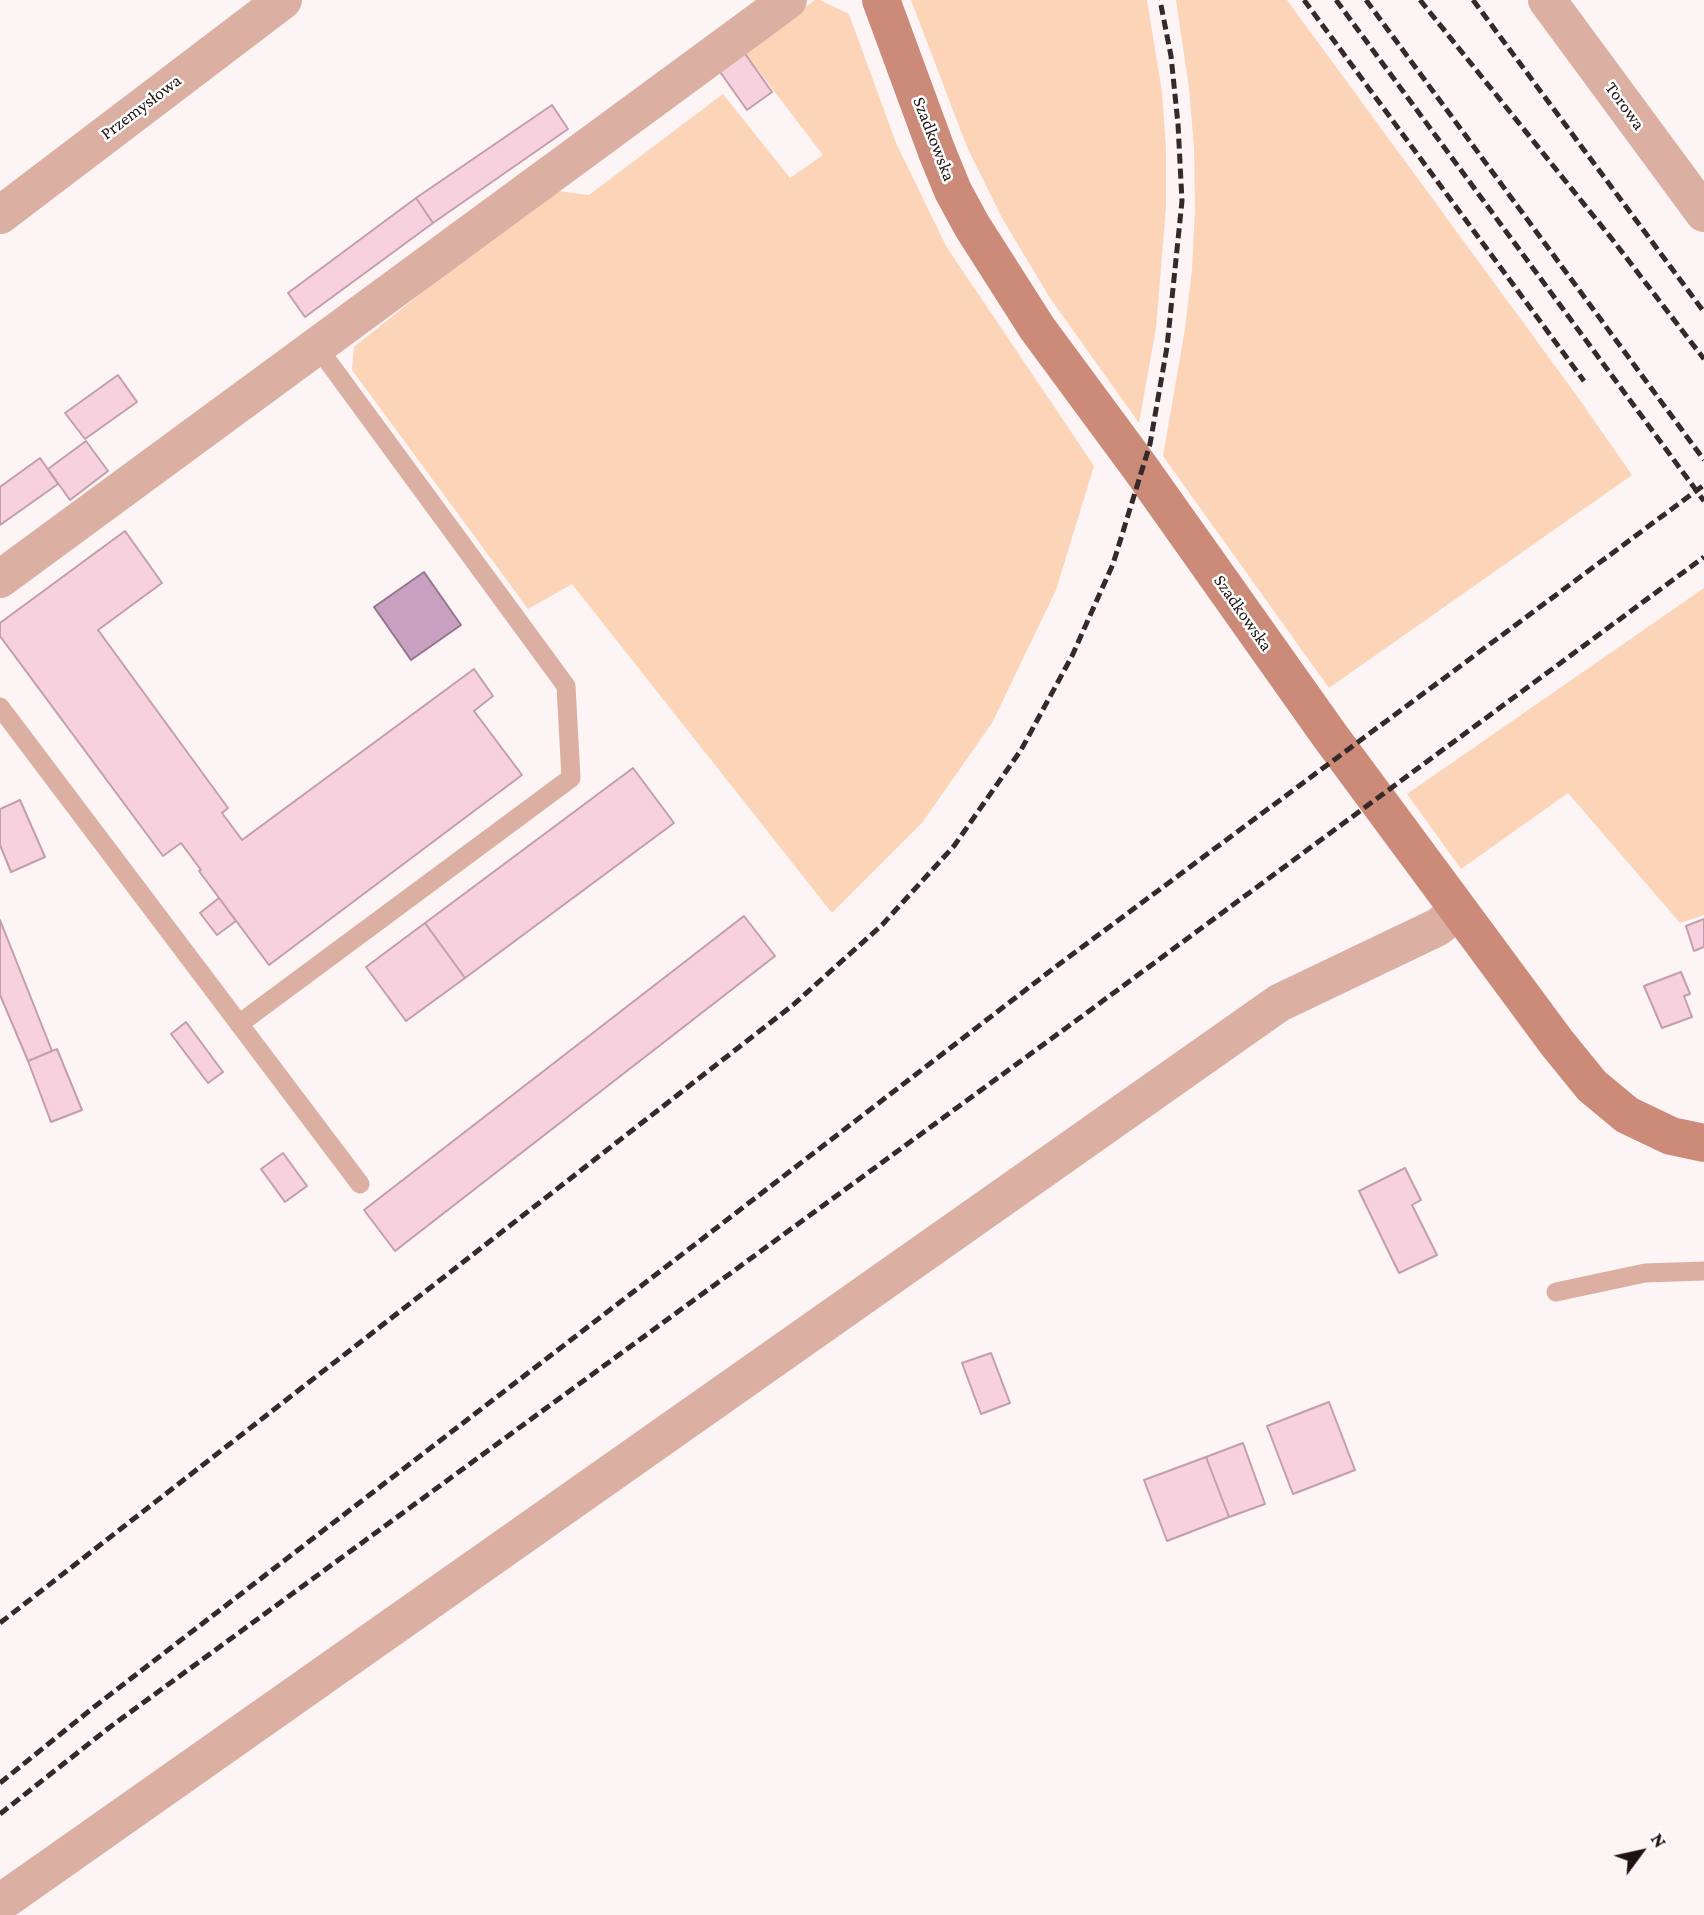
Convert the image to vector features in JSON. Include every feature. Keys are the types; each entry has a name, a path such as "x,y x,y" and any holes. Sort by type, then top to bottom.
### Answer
{"street":[{"name":"Przemysłowa","path":"0,215 283,0"},
{"path":"0,579 788,0"},
{"name":"Szadkowska","path":"881,0 953,191 1037,328 1458,911 1592,1086 1627,1115 1671,1136 1704,1143"},
{"name":"Torowa","path":"1546,0 1704,213"},
{"path":"0,1903 1279,1003 1438,927 1458,911"}],"lane":[{"path":"239,1024 570,778 566,686 316,345"},
{"path":"0,707 360,1184"},
{"path":"1556,1292 1645,1273 1704,1271"}],"shaded area":[{"path":"815,0 849,14 896,143 946,246 1094,466 1056,590 992,723 922,823 832,913 572,584 528,609 352,370 354,347 550,190 589,195 723,94 790,178 823,155 744,52"},
{"path":"911,0 1147,0 1162,92 1166,207 1156,328 1139,423 1050,298 1002,218 967,147"},
{"path":"1176,0 1287,0 1632,475 1329,688 1163,456 1185,329 1195,209 1189,88"},
{"path":"424,572 461,625 411,660 374,607"},
{"path":"1704,588 1704,915 1680,923 1568,793 1461,869 1407,794"}],"building":[{"path":"743,51 772,92 747,110 718,69"},
{"path":"552,105 568,129 433,223 416,198"},
{"path":"416,198 433,223 305,317 288,293"},
{"path":"118,375 137,402 85,439 65,413"},
{"path":"86,441 108,471 70,500 48,469"},
{"path":"40,458 58,484 0,525 0,487"},
{"path":"125,531 162,583 98,630 228,808 222,813 242,840 474,669 493,696 474,711 522,775 269,965 181,843 163,856 0,636 0,623"},
{"path":"633,768 674,823 465,978 425,923"},
{"path":"20,800 45,857 11,872 0,845 0,809"},
{"path":"219,898 236,921 217,935 200,913"},
{"path":"744,916 775,956 395,1251 364,1210"},
{"path":"1704,919 1704,947 1694,951 1686,926"},
{"path":"0,920 52,1051 28,1061 0,995"},
{"path":"425,923 465,978 406,1021 366,967"},
{"path":"1681,972 1690,994 1684,996 1692,1017 1662,1028 1644,986"},
{"path":"186,1022 223,1072 208,1083 171,1034"},
{"path":"57,1049 82,1110 51,1122 28,1061"},
{"path":"283,1153 307,1186 285,1202 261,1169"},
{"path":"1405,1168 1421,1200 1412,1205 1437,1255 1399,1273 1359,1191"},
{"path":"991,1353 1010,1403 981,1414 962,1363"},
{"path":"1329,1402 1355,1470 1293,1494 1267,1426"},
{"path":"1243,1443 1265,1504 1229,1517 1206,1457"},
{"path":"1206,1457 1229,1517 1167,1541 1144,1480"}],"railway":[{"path":"0,1623 793,1005 882,925 954,846 1021,750 1072,656 1113,564 1150,444 1167,347 1182,201 1171,56 1160,0"},
{"path":"1304,0 1584,381"},
{"path":"1336,0 1704,501"},
{"path":"1366,0 1704,460"},
{"path":"1420,0 1612,239 1704,359"},
{"path":"1473,0 1704,312"},
{"path":"0,1783 94,1707 1058,965 1704,485"},
{"path":"0,1814 110,1727 1081,1017 1704,557"}]}
